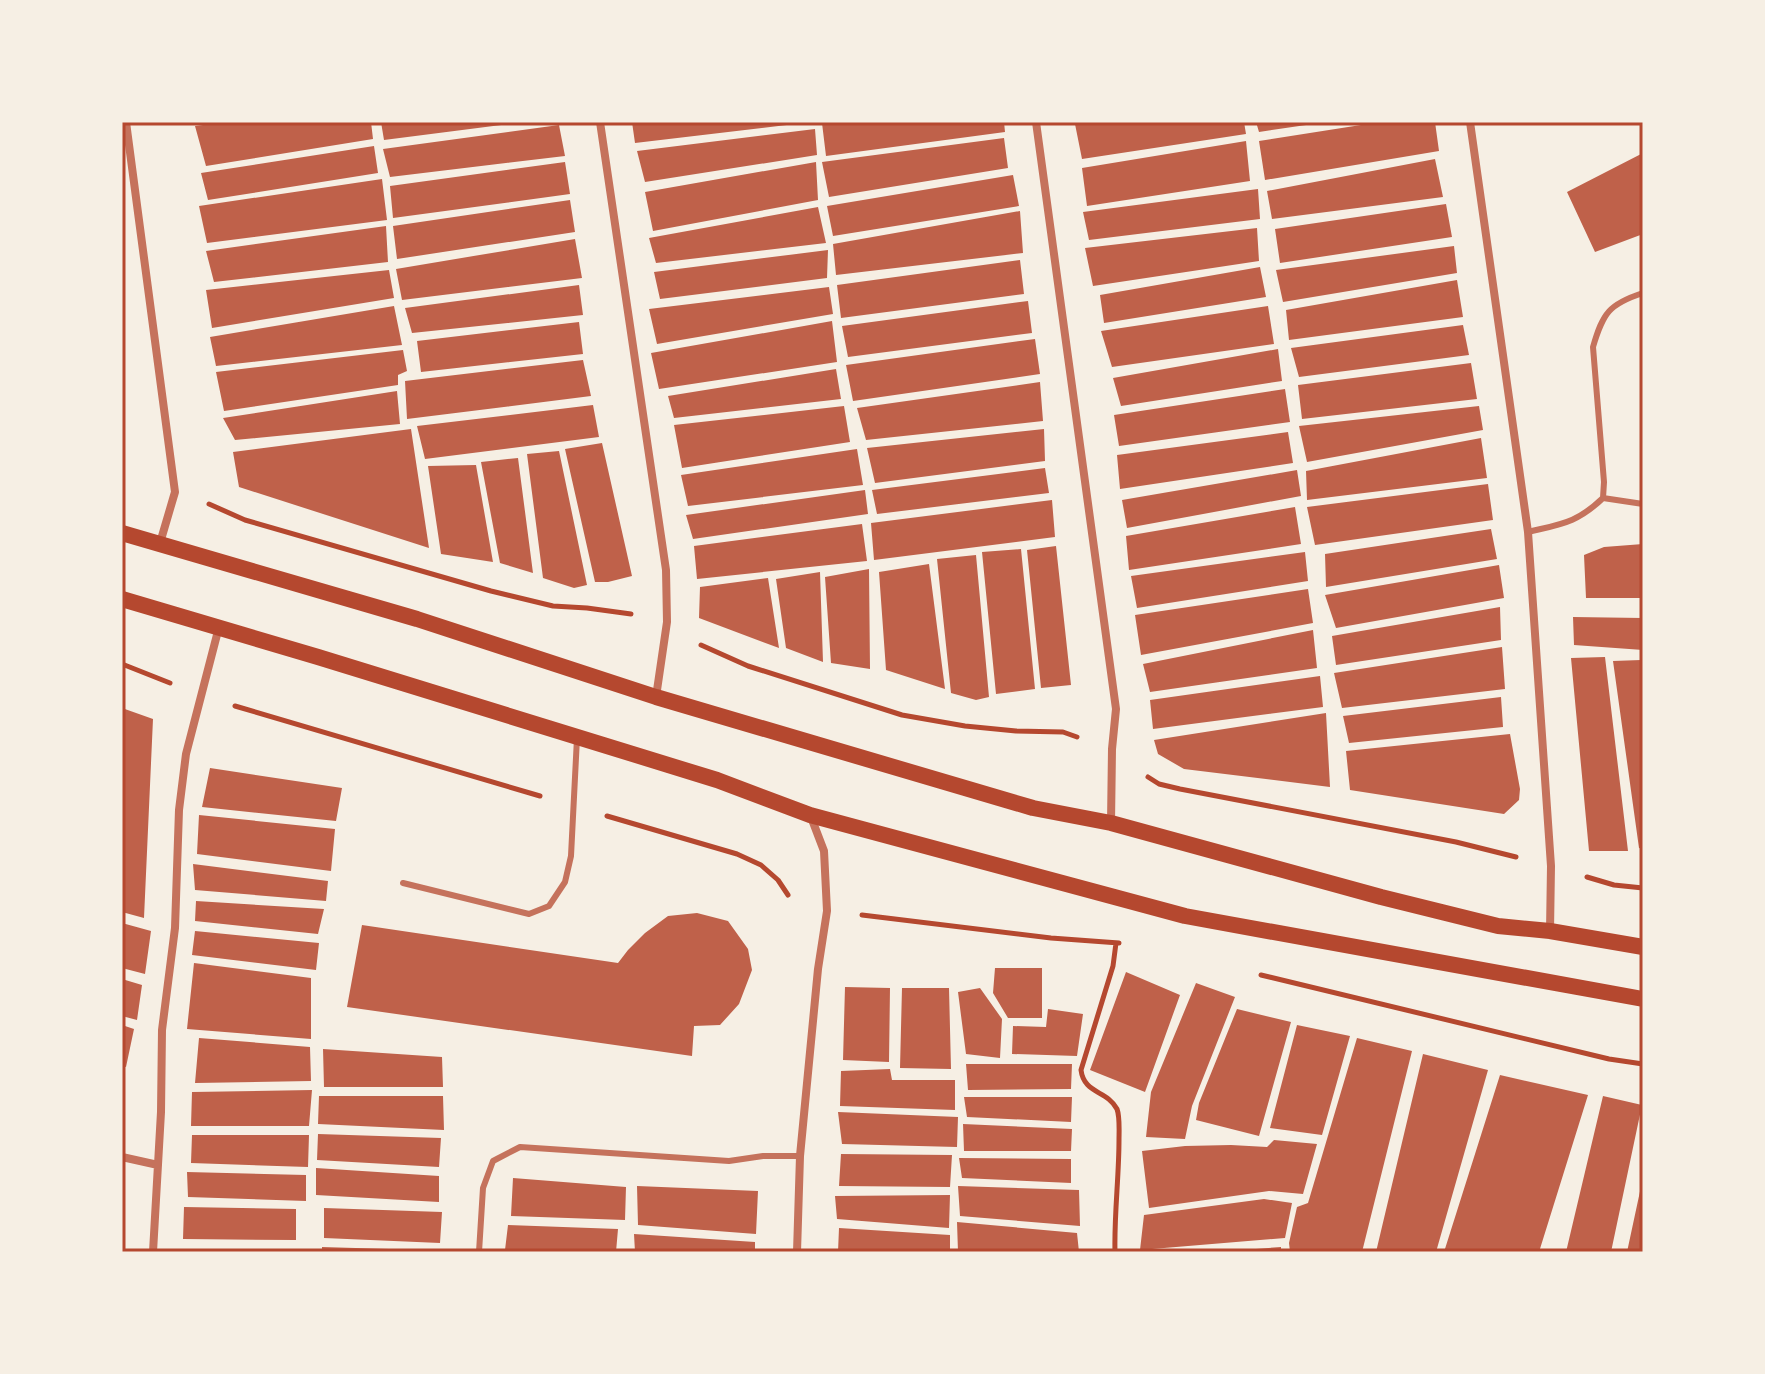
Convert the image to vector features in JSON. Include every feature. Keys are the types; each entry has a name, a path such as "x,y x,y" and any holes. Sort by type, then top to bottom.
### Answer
{"main road":[{"path":"122,533 417,619 656,697 1033,808 1111,823 1498,926 1550,931 1643,947"},
{"path":"122,599 717,780 810,815 1185,916 1643,999"}],"street":[{"path":"126,122 175,492 160,543"},
{"path":"600,122 666,570 667,622 656,697"},
{"path":"1036,122 1113,679 1116,709 1111,823"},
{"path":"1470,122 1528,532 1551,866 1550,931"},
{"path":"153,1252 162,1030 175,928 179,810 186,754 219,627"},
{"path":"797,1252 800,1156 818,969 827,911 824,851 810,815"},
{"path":"122,1157 158,1165"}],"lane":[{"path":"1528,532 1569,522 1588,513 1603,498 1593,347 1599,325 1610,309 1643,293"},
{"path":"1603,498 1643,504"},
{"path":"403,883 529,914 549,906 565,882 571,856 577,737"},
{"path":"479,1252 483,1188 493,1161 520,1147 729,1161 763,1156 800,1156"}],"path":[{"path":"175,492 245,520 491,591 553,606 627,613 667,622 707,649 748,666 902,715 965,726 1063,732 1112,749 1159,784 1456,842 1614,885 1643,888"},
{"path":"122,664 201,696 737,854 761,865 778,880 789,896 827,911 1130,945"},
{"path":"1115,1252 1119,1164 1117,1110 1106,1097 1088,1086 1081,1070 1113,966 1119,897"},
{"path":"1261,975 1609,1059 1643,1064"}],"building":[{"path":"227,122 371,122 373,139 206,166 195,126"},
{"path":"381,122 509,122 509,124 384,140"},
{"path":"632,122 795,122 795,124 635,143"},
{"path":"1004,122 1005,132 826,156 822,123"},
{"path":"1244,122 1246,134 1082,159 1075,124"},
{"path":"1256,122 1313,122 1313,124 1259,132"},
{"path":"1380,122 1435,122 1439,151 1265,180 1259,141"},
{"path":"559,125 565,156 390,177 383,149"},
{"path":"815,129 817,155 645,182 637,151"},
{"path":"1004,138 1008,168 829,197 822,162"},
{"path":"1246,141 1250,181 1087,206 1082,168"},
{"path":"374,146 378,173 208,200 201,173"},
{"path":"1643,153 1643,234 1595,252 1567,192"},
{"path":"1435,159 1443,197 1272,219 1267,191"},
{"path":"565,162 570,194 393,218 390,186"},
{"path":"816,162 818,200 653,231 645,192"},
{"path":"1013,175 1019,206 833,236 827,206"},
{"path":"382,179 387,220 207,243 199,206"},
{"path":"1258,189 1260,219 1089,240 1083,212"},
{"path":"570,200 575,232 397,259 393,226"},
{"path":"1446,204 1452,237 1280,263 1275,229"},
{"path":"818,207 826,243 656,263 649,238"},
{"path":"1020,211 1023,253 836,275 833,244"},
{"path":"386,226 388,262 214,282 206,251"},
{"path":"1257,228 1259,261 1093,286 1085,248"},
{"path":"575,239 582,278 402,300 396,269"},
{"path":"1454,246 1457,273 1283,302 1276,270"},
{"path":"828,250 827,278 660,299 654,272"},
{"path":"1020,260 1024,294 841,318 837,285"},
{"path":"1260,267 1266,297 1104,323 1100,295"},
{"path":"389,270 394,298 212,328 206,290"},
{"path":"1457,280 1463,317 1289,340 1286,310"},
{"path":"579,285 583,315 412,333 405,308"},
{"path":"829,287 833,314 657,344 649,309"},
{"path":"1028,301 1032,333 848,357 842,326"},
{"path":"394,306 402,345 216,366 210,337"},
{"path":"1268,306 1274,344 1112,367 1101,331"},
{"path":"832,321 837,362 659,389 651,353"},
{"path":"579,322 583,354 421,372 417,341"},
{"path":"1463,325 1469,355 1299,377 1291,348"},
{"path":"1035,339 1040,374 853,401 846,365"},
{"path":"1278,349 1282,381 1121,406 1113,378"},
{"path":"403,350 407,371 398,375 398,385 224,411 216,372"},
{"path":"583,360 591,396 407,419 405,381"},
{"path":"1471,363 1477,399 1302,419 1298,385"},
{"path":"836,369 841,399 674,418 668,396"},
{"path":"1040,382 1043,421 866,440 857,408"},
{"path":"1285,389 1290,422 1119,446 1114,415"},
{"path":"397,391 400,424 235,440 223,418"},
{"path":"593,405 599,437 425,459 417,426"},
{"path":"844,406 850,442 682,468 674,425"},
{"path":"1479,406 1483,430 1307,462 1299,426"},
{"path":"411,429 429,548 239,487 233,452"},
{"path":"1044,429 1045,461 875,483 867,448"},
{"path":"1288,432 1293,463 1120,489 1117,455"},
{"path":"1481,438 1487,478 1307,500 1306,471"},
{"path":"602,443 632,576 595,582 565,449"},
{"path":"857,449 863,485 688,506 681,475"},
{"path":"559,451 587,585 574,588 543,578 527,454"},
{"path":"518,458 533,573 500,563 481,462"},
{"path":"476,465 493,562 441,554 428,466"},
{"path":"1045,468 1049,493 877,514 872,490"},
{"path":"1297,470 1301,496 1127,528 1122,500"},
{"path":"1488,484 1493,520 1315,545 1307,507"},
{"path":"865,490 868,514 693,539 686,515"},
{"path":"1052,500 1055,537 874,560 871,523"},
{"path":"1295,507 1301,544 1129,570 1126,536"},
{"path":"862,524 867,561 697,579 694,546"},
{"path":"1491,529 1497,559 1326,587 1325,554"},
{"path":"1643,544 1643,598 1586,598 1584,555 1604,547"},
{"path":"1056,546 1071,685 1041,688 1027,550"},
{"path":"1021,549 1035,689 996,694 982,552"},
{"path":"1305,552 1308,581 1137,608 1131,576"},
{"path":"976,555 989,697 976,700 951,693 937,559"},
{"path":"929,564 945,689 886,670 879,572"},
{"path":"1499,565 1504,598 1336,628 1325,595"},
{"path":"869,569 870,669 831,663 825,577"},
{"path":"820,572 823,662 786,648 776,579"},
{"path":"768,578 779,648 699,618 700,587"},
{"path":"1308,589 1313,623 1141,655 1135,615"},
{"path":"1500,607 1501,640 1336,665 1332,636"},
{"path":"1573,617 1643,618 1643,650 1574,645"},
{"path":"1313,630 1317,668 1150,692 1143,664"},
{"path":"1502,647 1505,689 1342,708 1334,673"},
{"path":"1605,657 1628,851 1589,851 1571,658"},
{"path":"1641,660 1643,849 1639,848 1613,661"},
{"path":"1320,676 1323,707 1153,729 1150,700"},
{"path":"1501,697 1503,727 1349,743 1343,716"},
{"path":"122,708 153,719 144,918 122,912"},
{"path":"1326,713 1330,787 1184,769 1158,754 1154,740"},
{"path":"1510,734 1520,789 1519,800 1504,814 1350,790 1346,751"},
{"path":"210,768 342,788 336,821 202,807"},
{"path":"199,815 335,829 331,871 197,854"},
{"path":"193,864 328,881 326,901 195,890"},
{"path":"196,901 324,909 318,934 195,921"},
{"path":"697,913 728,921 748,949 752,970 739,1004 720,1025 694,1026 692,1056 347,1007 362,925 618,963 645,933 668,916"},
{"path":"122,923 151,931 145,974 122,968"},
{"path":"195,931 319,943 316,970 192,955"},
{"path":"194,963 311,978 311,1039 187,1029"},
{"path":"995,968 1042,968 1042,1018 1008,1018 993,993"},
{"path":"1126,972 1180,995 1145,1092 1090,1070"},
{"path":"122,979 142,985 137,1020 122,1016"},
{"path":"1196,983 1235,997 1192,1106 1185,1139 1146,1137 1151,1092"},
{"path":"845,987 890,988 889,1062 843,1060"},
{"path":"902,988 949,988 951,1069 900,1068"},
{"path":"980,988 1002,1019 1000,1058 966,1054 958,992"},
{"path":"1048,1009 1083,1014 1077,1056 1012,1054 1013,1026 1046,1027"},
{"path":"1237,1009 1291,1022 1259,1136 1196,1120 1199,1103"},
{"path":"122,1025 134,1029 126,1067 122,1066"},
{"path":"1297,1025 1350,1036 1322,1135 1270,1128"},
{"path":"199,1038 310,1047 311,1081 195,1083"},
{"path":"1357,1038 1412,1051 1362,1252 1290,1252 1297,1207 1308,1203"},
{"path":"323,1049 442,1057 443,1087 324,1087"},
{"path":"1423,1054 1488,1070 1436,1252 1376,1252"},
{"path":"966,1064 1072,1064 1071,1089 968,1090"},
{"path":"890,1069 892,1080 955,1080 955,1110 840,1106 841,1071"},
{"path":"1500,1075 1588,1095 1539,1252 1444,1252"},
{"path":"312,1090 309,1126 191,1126 192,1092"},
{"path":"319,1096 443,1096 444,1130 318,1124"},
{"path":"1603,1096 1642,1105 1611,1252 1566,1252"},
{"path":"964,1097 1072,1097 1071,1122 967,1117"},
{"path":"838,1112 958,1117 957,1147 842,1144"},
{"path":"963,1124 1072,1129 1071,1151 964,1151"},
{"path":"318,1134 441,1138 439,1167 317,1160"},
{"path":"192,1135 309,1135 308,1167 191,1163"},
{"path":"1274,1140 1317,1144 1303,1194 1269,1191 1149,1208 1142,1151 1185,1146 1267,1147"},
{"path":"841,1154 952,1155 950,1187 839,1186"},
{"path":"959,1158 1071,1159 1071,1183 962,1178"},
{"path":"316,1168 439,1176 439,1202 316,1195"},
{"path":"187,1172 306,1175 306,1201 188,1197"},
{"path":"513,1178 626,1187 625,1220 511,1216"},
{"path":"1642,1182 1643,1252 1627,1252"},
{"path":"637,1186 758,1191 756,1234 638,1225"},
{"path":"958,1186 1079,1190 1080,1226 960,1216"},
{"path":"950,1195 949,1228 837,1219 835,1196"},
{"path":"1264,1199 1292,1203 1285,1238 1140,1250 1144,1215"},
{"path":"184,1207 296,1209 296,1240 183,1239"},
{"path":"324,1208 442,1212 440,1243 324,1238"},
{"path":"957,1222 1077,1233 1079,1252 958,1252"},
{"path":"508,1225 618,1229 616,1252 505,1250"},
{"path":"839,1228 950,1235 950,1252 838,1252"},
{"path":"634,1234 755,1242 755,1252 635,1252"},
{"path":"322,1247 389,1249 389,1252 322,1252"},
{"path":"1281,1247 1281,1252 1243,1252 1243,1250"},
{"path":"252,1249 295,1249 295,1252 252,1252"}]}
